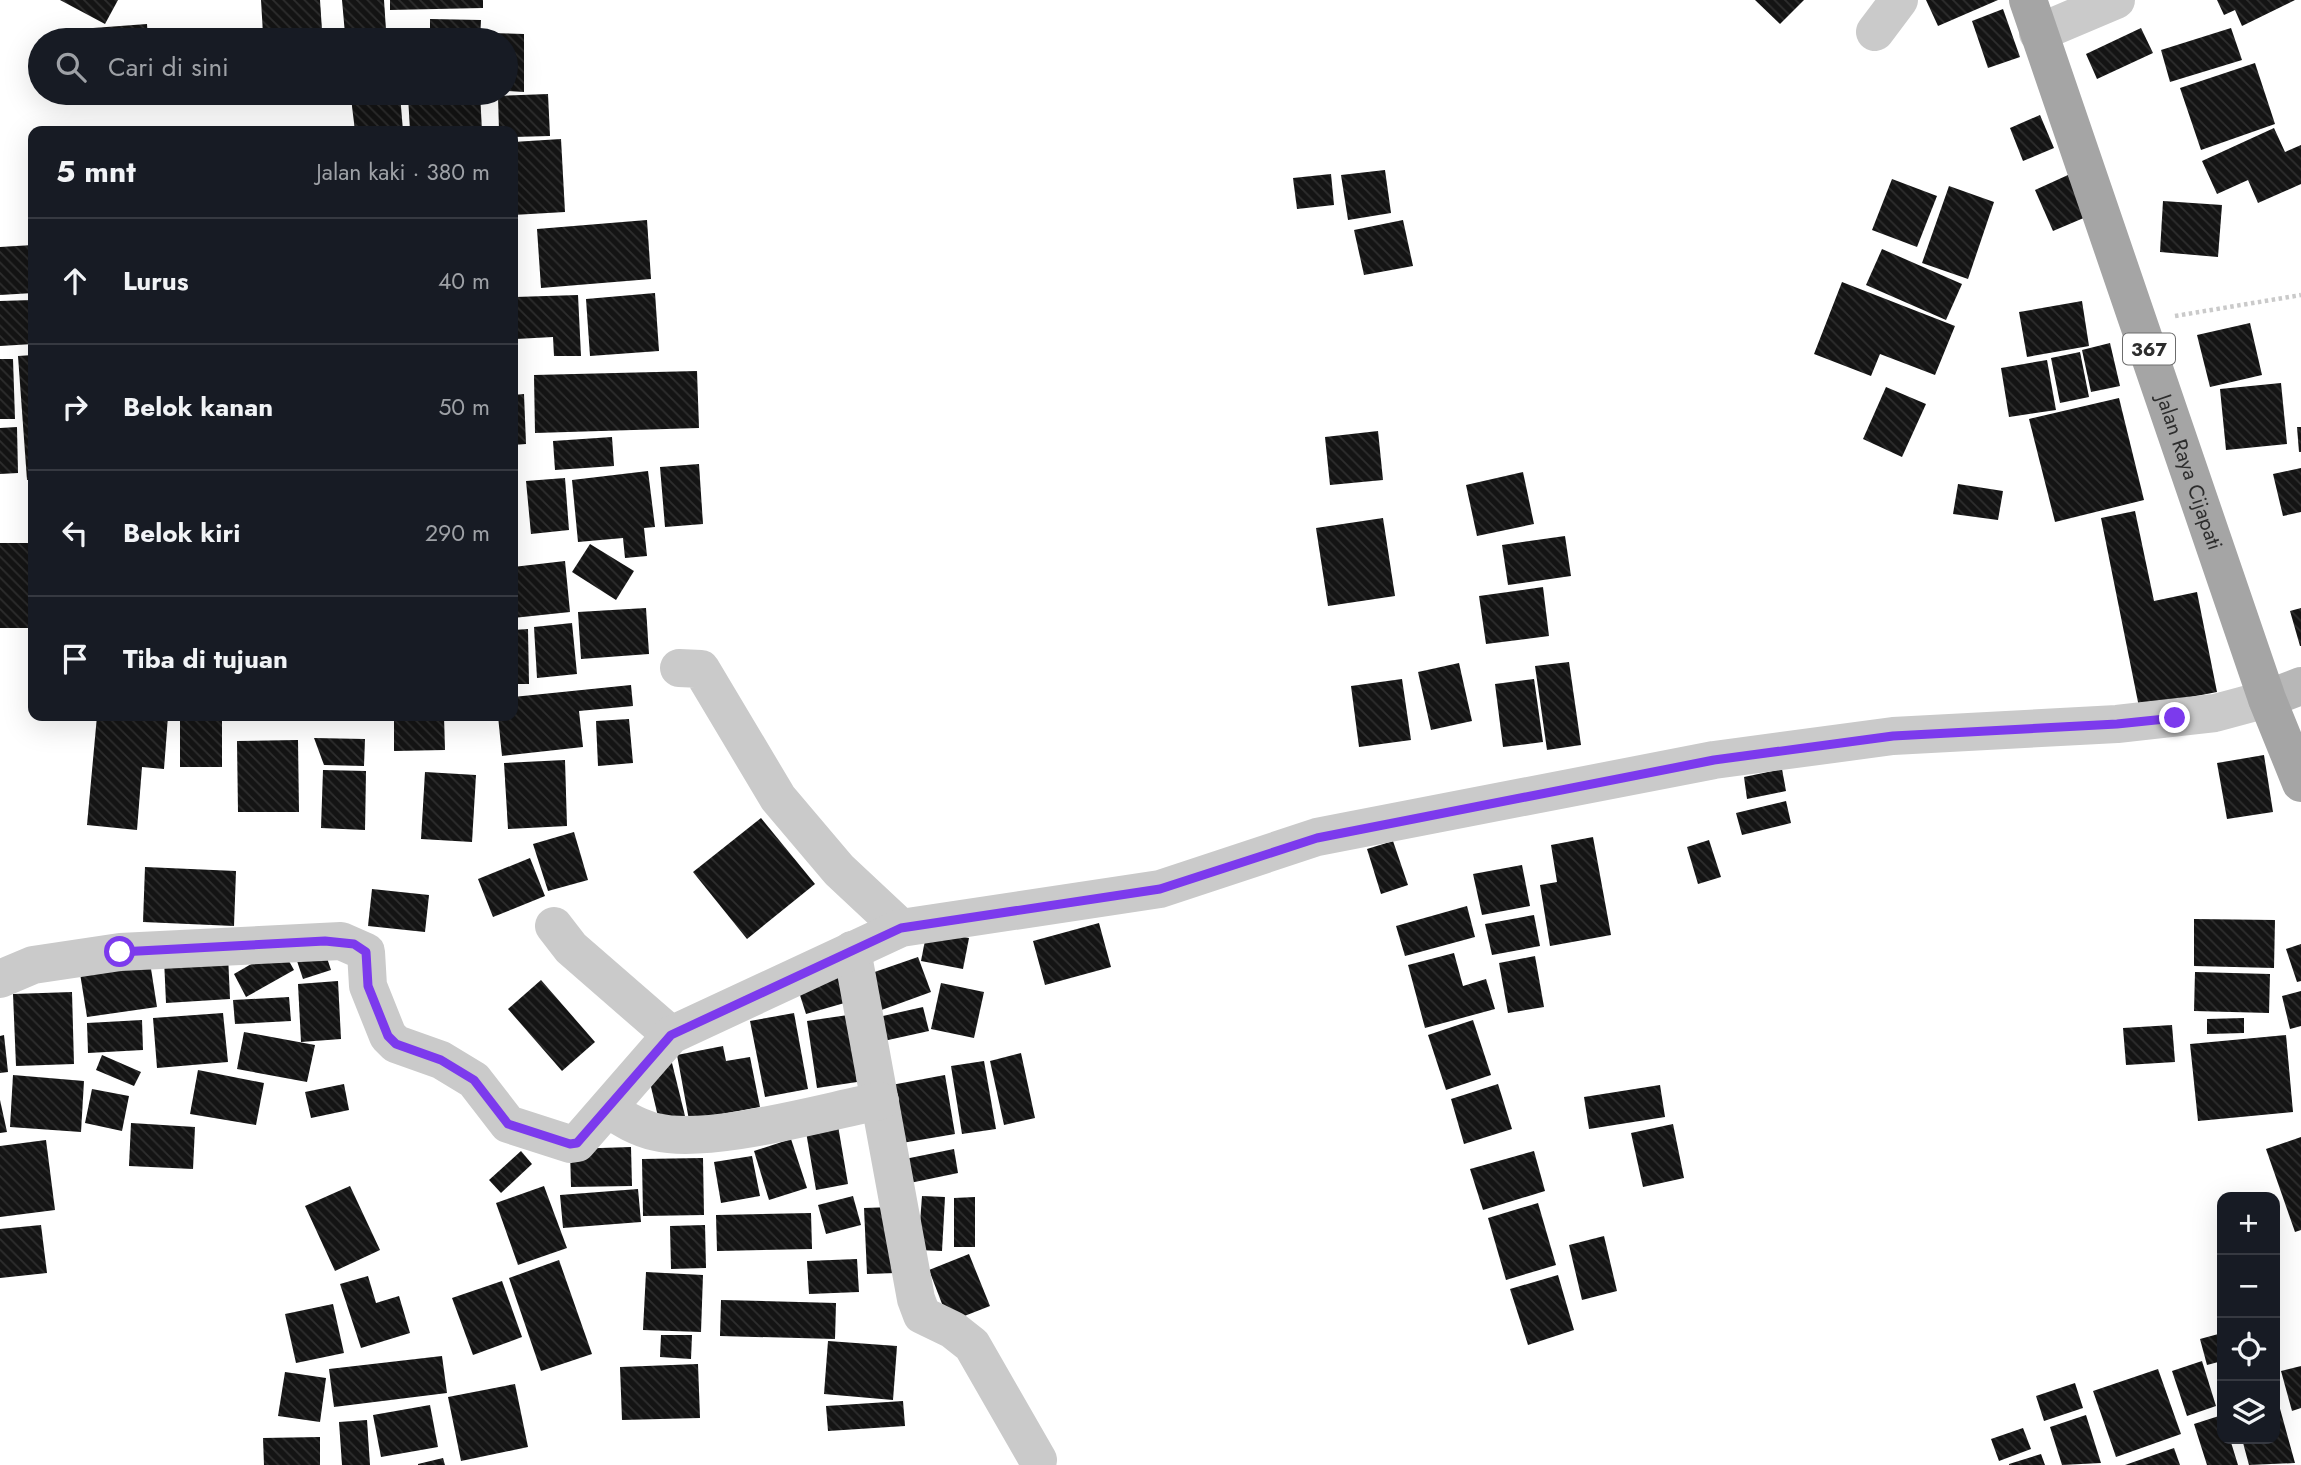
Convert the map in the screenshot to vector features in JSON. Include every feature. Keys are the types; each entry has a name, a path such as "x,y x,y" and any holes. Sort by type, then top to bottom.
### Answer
{"main road":[{"name":"Jalan Raya Cijapati","path":"2033,17 2139,321 2284,692 2301,783"}],"street":[{"path":"1875,32 1899,0"},
{"path":"2033,17 2116,0"},
{"path":"679,668 695,667 705,673 729,720 778,798 839,870 901,928"},
{"path":"0,979 33,965 120,952 341,941 366,952 368,986 388,1036 396,1044 441,1060 474,1080 508,1124 570,1144 577,1143 671,1035 901,928 1160,889 1329,835 1714,760 1893,736 2164,719 2214,713 2284,692"},
{"path":"554,926 571,948 671,1035"},
{"path":"852,950 916,1299 922,1315 953,1330 972,1345 1038,1460"},
{"path":"608,1108 627,1122 658,1132 705,1135 880,1101"}],"path":[{"path":"2139,321 2301,295"}],"building":[{"path":"60,0 118,0 105,24"},
{"path":"261,0 320,0 322,28 263,28"},
{"path":"342,0 384,0 386,28 344,28"},
{"path":"390,0 483,0 483,8 390,10"},
{"path":"1755,0 1804,0 1780,24"},
{"path":"1926,0 1998,0 1938,26"},
{"path":"2217,0 2295,0 2242,26 2235,10 2224,15"},
{"path":"2003,9 2020,57 1988,68 1972,21"},
{"path":"430,19 481,20 481,28 430,28"},
{"path":"147,24 147,28 93,28"},
{"path":"2141,28 2153,53 2097,79 2086,54"},
{"path":"2231,28 2242,60 2170,82 2161,50"},
{"path":"518,34 524,34 524,92 518,92"},
{"path":"2255,63 2275,124 2201,150 2180,88"},
{"path":"548,94 550,136 518,137 518,126 499,126 498,105 518,105 518,95"},
{"path":"352,105 401,105 403,126 354,126"},
{"path":"409,105 481,105 482,126 410,126"},
{"path":"2040,115 2054,148 2023,161 2010,128"},
{"path":"2274,128 2285,152 2301,145 2301,184 2258,203 2248,180 2217,194 2202,161"},
{"path":"561,139 565,212 518,215 518,142"},
{"path":"1385,170 1391,213 1348,220 1341,175"},
{"path":"1331,174 1334,205 1297,209 1293,178"},
{"path":"2068,175 2086,217 2053,231 2035,190"},
{"path":"1892,179 1937,196 1917,247 1872,230"},
{"path":"1949,186 1994,202 1968,279 1922,263"},
{"path":"2163,201 2222,205 2218,257 2160,252"},
{"path":"647,220 651,279 541,288 537,229"},
{"path":"1403,220 1413,266 1364,275 1354,230"},
{"path":"28,245 28,293 0,295 0,247"},
{"path":"1882,249 1962,284 1946,320 1866,285"},
{"path":"1842,282 1955,326 1935,375 1880,354 1871,376 1814,354"},
{"path":"655,293 659,351 590,356 586,299"},
{"path":"578,295 581,356 554,356 553,337 518,339 518,297"},
{"path":"28,300 28,344 0,346 0,301"},
{"path":"2082,301 2089,346 2027,357 2019,312"},
{"path":"2250,323 2262,375 2210,387 2197,335"},
{"path":"2110,343 2120,386 2091,392 2082,350"},
{"path":"2080,352 2089,397 2060,403 2051,358"},
{"path":"28,355 28,480 27,480 18,356"},
{"path":"0,359 13,359 15,419 0,419"},
{"path":"2047,360 2056,410 2009,417 2001,368"},
{"path":"697,371 699,428 535,433 534,375"},
{"path":"2281,383 2287,444 2226,450 2220,389"},
{"path":"1886,387 1926,404 1902,457 1863,439"},
{"path":"524,394 526,444 518,445 518,395"},
{"path":"2119,398 2144,500 2055,522 2029,419"},
{"path":"17,427 18,473 0,474 0,428"},
{"path":"2297,427 2301,427 2301,452 2299,452"},
{"path":"1378,431 1383,480 1330,485 1325,437"},
{"path":"612,437 614,466 555,470 553,441"},
{"path":"699,464 703,524 665,527 660,467"},
{"path":"2301,468 2301,512 2283,516 2273,474"},
{"path":"648,471 655,527 644,528 647,556 625,558 623,538 578,542 572,480"},
{"path":"1523,472 1534,524 1477,536 1466,485"},
{"path":"565,478 569,530 531,534 526,481"},
{"path":"1958,484 2003,491 1998,520 1953,514"},
{"path":"2135,511 2154,601 2197,592 2217,692 2139,707 2101,518"},
{"path":"1383,518 1395,596 1328,606 1316,528"},
{"path":"1565,536 1571,576 1508,585 1502,545"},
{"path":"0,543 28,543 28,628 0,628"},
{"path":"590,544 634,571 616,600 572,572"},
{"path":"565,561 570,612 518,617 518,566"},
{"path":"1543,587 1549,636 1486,644 1479,596"},
{"path":"646,608 649,654 581,659 578,612"},
{"path":"2301,608 2301,646 2300,646 2290,611"},
{"path":"572,623 577,674 537,678 534,627"},
{"path":"528,629 529,684 518,684 518,630"},
{"path":"1569,662 1581,745 1547,750 1535,666"},
{"path":"1459,663 1472,721 1431,730 1418,672"},
{"path":"1402,679 1411,740 1359,747 1351,686"},
{"path":"1534,679 1543,742 1503,747 1495,684"},
{"path":"631,685 633,706 579,711 583,747 502,756 498,721 518,721 518,696"},
{"path":"629,719 633,763 598,766 596,721"},
{"path":"97,721 168,721 164,769 142,767 137,830 87,825"},
{"path":"180,721 222,721 222,767 180,767"},
{"path":"394,721 444,721 445,750 394,751"},
{"path":"314,738 365,739 364,766 324,765"},
{"path":"298,740 299,812 238,812 237,741"},
{"path":"2264,755 2273,812 2227,819 2217,763"},
{"path":"565,760 567,826 508,829 504,763"},
{"path":"1782,769 1786,791 1747,799 1744,777"},
{"path":"323,770 366,771 365,830 321,828"},
{"path":"425,772 476,775 472,842 421,839"},
{"path":"1786,801 1791,823 1742,835 1736,813"},
{"path":"761,818 815,884 747,939 693,872"},
{"path":"574,832 588,880 548,891 533,844"},
{"path":"1593,837 1611,935 1550,946 1540,885 1557,882 1551,845"},
{"path":"1709,840 1721,877 1698,884 1687,847"},
{"path":"1393,841 1408,885 1381,894 1367,849"},
{"path":"530,858 545,896 493,917 478,879"},
{"path":"1522,865 1530,906 1482,915 1473,874"},
{"path":"145,867 236,871 234,926 143,922"},
{"path":"372,889 429,895 425,932 368,926"},
{"path":"1467,906 1475,937 1405,956 1396,926"},
{"path":"1534,915 1540,946 1492,955 1485,924"},
{"path":"2194,919 2275,920 2274,968 2194,966"},
{"path":"1099,923 1111,967 1045,985 1033,941"},
{"path":"927,930 969,938 963,969 921,961"},
{"path":"322,943 331,970 303,979 294,952"},
{"path":"2301,944 2301,981 2297,982 2286,949"},
{"path":"281,947 294,970 246,997 234,974"},
{"path":"1454,953 1463,986 1486,979 1495,1009 1425,1028 1408,965"},
{"path":"228,955 230,999 166,1003 164,959"},
{"path":"149,956 157,1007 87,1017 79,967"},
{"path":"1535,956 1544,1007 1508,1013 1499,963"},
{"path":"918,957 931,992 876,1012 863,976"},
{"path":"2195,972 2270,974 2269,1013 2194,1011"},
{"path":"841,976 848,1002 806,1014 798,989"},
{"path":"541,980 595,1042 562,1071 508,1009"},
{"path":"338,981 341,1039 301,1042 298,984"},
{"path":"941,983 984,992 974,1038 931,1029"},
{"path":"2301,991 2301,1026 2290,1029 2282,996"},
{"path":"72,992 74,1064 16,1066 13,994"},
{"path":"289,997 291,1021 235,1024 233,1000"},
{"path":"923,1007 929,1031 879,1042 874,1018"},
{"path":"223,1013 228,1062 157,1068 153,1018"},
{"path":"794,1013 808,1089 765,1097 750,1021"},
{"path":"848,1015 857,1082 817,1088 807,1021"},
{"path":"2244,1018 2244,1033 2207,1034 2207,1019"},
{"path":"142,1020 143,1050 88,1053 87,1023"},
{"path":"1473,1020 1491,1075 1446,1090 1428,1035"},
{"path":"2172,1025 2175,1062 2126,1065 2123,1028"},
{"path":"244,1032 315,1045 307,1082 237,1069"},
{"path":"4,1035 8,1072 0,1073 0,1036"},
{"path":"2286,1035 2293,1112 2198,1121 2190,1044"},
{"path":"723,1046 726,1061 750,1057 760,1107 689,1120 677,1055"},
{"path":"1021,1053 1035,1118 1004,1125 990,1061"},
{"path":"102,1055 141,1072 134,1086 96,1070"},
{"path":"984,1061 996,1129 962,1134 951,1066"},
{"path":"672,1063 686,1120 660,1125 647,1070"},
{"path":"198,1070 264,1083 256,1125 190,1114"},
{"path":"13,1075 84,1081 81,1132 10,1127"},
{"path":"945,1075 955,1134 896,1144 886,1086"},
{"path":"344,1084 349,1110 311,1118 305,1092"},
{"path":"1498,1084 1512,1129 1464,1144 1451,1099"},
{"path":"1660,1085 1665,1117 1589,1129 1584,1097"},
{"path":"92,1089 129,1096 122,1131 85,1123"},
{"path":"0,1100 7,1132 0,1133"},
{"path":"837,1120 848,1184 816,1190 805,1126"},
{"path":"131,1123 195,1127 193,1169 129,1166"},
{"path":"1673,1124 1684,1178 1643,1187 1631,1133"},
{"path":"2301,1137 2301,1230 2295,1232 2266,1149"},
{"path":"791,1139 807,1188 769,1200 754,1151"},
{"path":"46,1140 55,1210 0,1217 0,1146"},
{"path":"631,1147 632,1186 571,1187 570,1149"},
{"path":"954,1149 958,1173 905,1184 900,1160"},
{"path":"521,1151 532,1164 501,1193 489,1180"},
{"path":"1534,1151 1545,1191 1483,1210 1470,1169"},
{"path":"752,1156 760,1196 721,1203 714,1162"},
{"path":"703,1158 704,1215 643,1216 642,1159"},
{"path":"350,1186 380,1250 335,1271 305,1206"},
{"path":"544,1186 567,1248 518,1265 496,1203"},
{"path":"638,1189 641,1222 563,1228 560,1195"},
{"path":"853,1196 861,1225 826,1234 818,1205"},
{"path":"922,1196 945,1197 942,1251 918,1250"},
{"path":"975,1197 975,1247 954,1247 954,1198"},
{"path":"1538,1203 1556,1265 1506,1280 1488,1218"},
{"path":"893,1207 896,1273 867,1274 864,1208"},
{"path":"811,1213 812,1249 717,1251 716,1215"},
{"path":"41,1225 47,1273 0,1278 0,1229"},
{"path":"705,1225 706,1268 671,1269 670,1226"},
{"path":"1604,1236 1617,1291 1582,1300 1569,1245"},
{"path":"969,1254 990,1306 949,1322 929,1270"},
{"path":"857,1259 859,1292 809,1294 807,1261"},
{"path":"559,1260 592,1354 541,1371 509,1278"},
{"path":"646,1272 703,1275 701,1332 643,1330"},
{"path":"1558,1275 1574,1330 1528,1345 1510,1289"},
{"path":"368,1276 376,1303 399,1296 410,1333 361,1348 340,1284"},
{"path":"502,1281 522,1337 473,1355 452,1298"},
{"path":"721,1300 836,1303 835,1339 720,1336"},
{"path":"333,1304 344,1353 296,1363 285,1314"},
{"path":"2217,1334 2217,1362 2207,1365 2200,1339"},
{"path":"661,1335 692,1335 691,1359 660,1357"},
{"path":"828,1341 897,1346 893,1400 824,1394"},
{"path":"442,1356 447,1393 334,1407 329,1369"},
{"path":"2202,1361 2216,1406 2187,1416 2172,1371"},
{"path":"698,1364 700,1418 622,1420 620,1367"},
{"path":"2301,1366 2301,1408 2292,1411 2281,1371"},
{"path":"2158,1369 2181,1434 2116,1457 2093,1391"},
{"path":"285,1372 326,1378 320,1422 278,1416"},
{"path":"2075,1383 2083,1408 2044,1421 2036,1396"},
{"path":"515,1384 528,1447 461,1461 448,1397"},
{"path":"903,1401 905,1426 828,1431 826,1406"},
{"path":"430,1405 438,1447 381,1457 373,1415"},
{"path":"2280,1409 2295,1463 2249,1465 2243,1444 2280,1444"},
{"path":"2086,1415 2101,1463 2062,1465 2050,1427"},
{"path":"2217,1417 2217,1444 2232,1444 2238,1465 2207,1465 2194,1424"},
{"path":"367,1420 370,1465 342,1465 339,1422"},
{"path":"2023,1428 2031,1449 1999,1461 1991,1439"},
{"path":"320,1437 320,1465 264,1465 263,1438"},
{"path":"2174,1448 2180,1465 2125,1465"},
{"path":"2041,1454 2045,1465 2009,1465 2009,1464"},
{"path":"443,1458 445,1465 418,1465 418,1464"}],"route":[{"path":"120,952 325,941 354,944 366,952 368,986 388,1036 396,1044 441,1060 474,1080 508,1124 570,1144 577,1143 671,1035 901,928 1160,889 1317,838 1381,823 1714,760 1893,736 2117,724 2175,718"}]}
